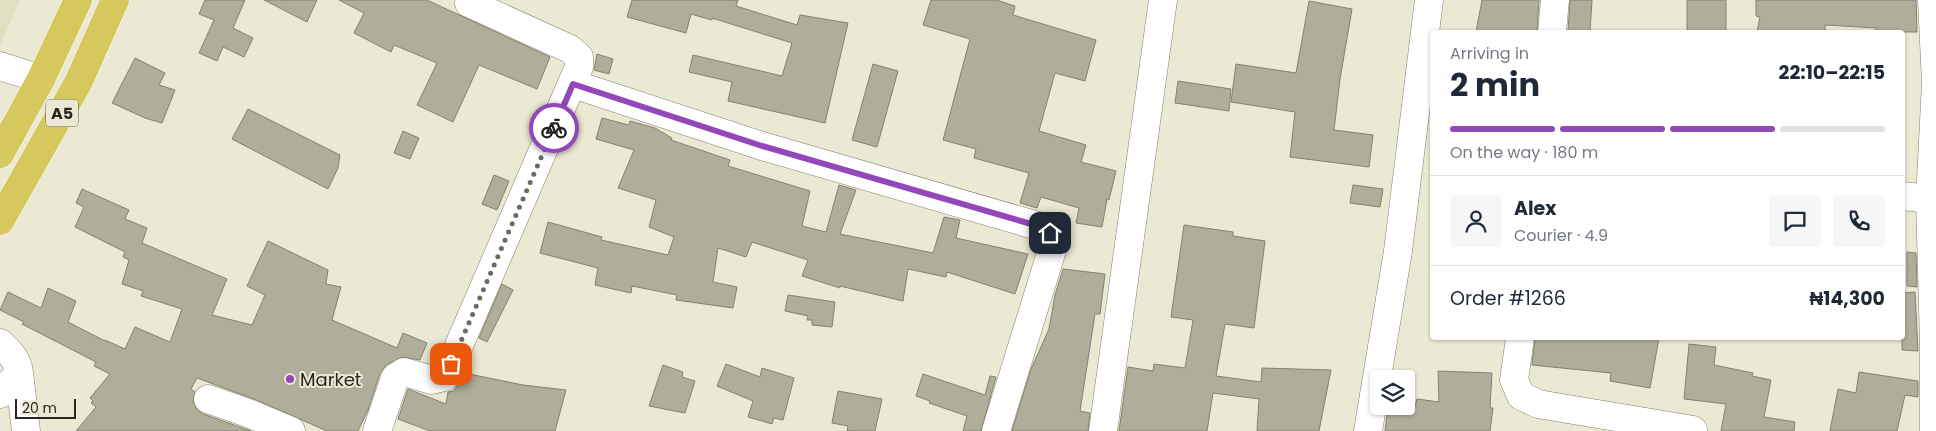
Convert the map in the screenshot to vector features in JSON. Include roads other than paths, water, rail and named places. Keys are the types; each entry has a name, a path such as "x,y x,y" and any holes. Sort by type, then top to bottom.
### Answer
{"highway":[{"name":"A5","path":"0,154 40,79 78,0"},
{"name":"A5","path":"0,221 78,83 114,0"}],"street":[{"path":"1103,431 1163,0"},
{"path":"1368,431 1398,251 1429,0"},
{"path":"1552,30 1555,0"},
{"path":"1932,0 1936,83 1930,199 1934,431"},
{"path":"385,429 395,378 404,372 432,380 444,377 451,364 579,67 579,57 570,49 469,3"},
{"path":"0,66 40,79"},
{"path":"573,84 762,146 1038,226 1050,233 1052,250 996,431"},
{"path":"1905,196 1930,199"},
{"path":"1520,340 1514,380 1521,396 1538,404 1607,423 1693,430"},
{"path":"0,343 12,354 18,366 26,431"},
{"path":"0,394 19,373"},
{"path":"208,399 242,422 291,431"}],"place":[{"name":"Market","path":"290,379"}]}
